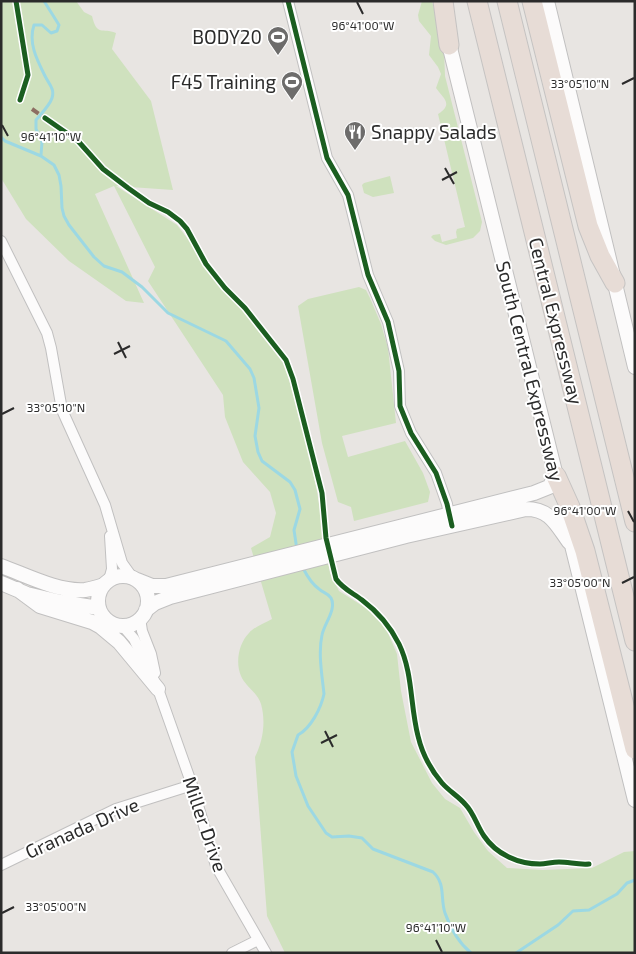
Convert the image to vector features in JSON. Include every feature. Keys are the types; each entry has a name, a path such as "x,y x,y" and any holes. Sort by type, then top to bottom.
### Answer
{"highway":[{"path":"443,1 449,45"},
{"name":"Central Expressway","path":"477,1 635,641"},
{"name":"Central Expressway","path":"507,1 635,522"},
{"path":"532,1 588,226 600,256 614,283"},
{"path":"556,476 570,507 585,551 635,749"}],"street":[{"path":"288,1 327,158 348,194 368,275 390,330 398,371 400,406 411,433 436,473 447,504 450,520"},
{"name":"South Central Expressway","path":"438,1 635,800"},
{"path":"547,1 635,367"},
{"path":"1,241 47,333 53,355 62,410 108,512 122,563 134,579 146,590 148,597 143,614"},
{"path":"1,566 42,582 67,588 88,590 120,576 152,586 166,586 258,568 450,520 538,492 549,486 556,476"},
{"path":"450,520 526,509 542,510 554,522 572,546"},
{"path":"108,512 112,569 98,598 99,608 108,620 122,625 129,625 155,603 258,568"},
{"path":"1,582 60,602 99,608"},
{"path":"17,589 40,606 92,622 100,627 119,642 158,689"},
{"name":"Miller Drive","path":"143,614 142,631 151,654 158,689"},
{"name":"Miller Drive","path":"122,625 134,639 158,689 192,785 216,866 266,953"},
{"name":"Granada Drive","path":"1,865 116,809 192,785"},
{"path":"232,953 258,940"}],"green space":[{"path":"1,1 76,1 84,12 92,16 98,29 116,33 112,49 151,101 173,190 116,186 177,225 285,365 306,441 317,491 330,573 339,591 369,610 385,626 397,654 401,691 411,742 432,783 445,799 460,808 488,851 507,868 543,870 592,868 624,852 635,851 635,953 285,953 267,916 255,757 263,731 263,711 257,696 243,680 238,665 240,647 246,637 254,629 272,619 251,548 270,537 276,513 270,492 243,462 225,417 223,395 148,281 155,267 114,186 95,194 144,303 126,301 69,261 26,219 1,178"},
{"path":"422,1 432,1 444,49 445,76 482,222 480,231 473,238 446,245 435,241 431,237 440,234 442,242 457,238 457,229 465,227 438,114 446,104 446,101 436,88 441,74 429,55 431,36 419,21 418,15"},
{"path":"390,176 394,193 373,197 364,193 362,185 364,183"},
{"path":"359,287 366,290 370,298 381,324 388,348 396,423 342,436 348,457 405,441 423,473 430,492 428,502 354,521 351,507 338,502 322,443 298,306 308,299"}],"waterway":[{"path":"41,155 42,142 36,129 36,120 49,104 53,92 34,51 32,32 34,25 42,25 51,33 57,31 59,25 44,1"},
{"path":"1,137 5,141 41,156 54,165 59,175 64,216 94,257 104,266 122,272 142,287 168,313 226,341 250,369 254,378 259,408 255,436 258,452 262,461 290,482 295,490 300,509 294,530 297,550"},
{"path":"303,568 312,582 330,596 332,602 331,612 323,631 320,649 323,699 311,723 298,735 292,752 296,776 308,806 326,833 332,837 349,836 362,838 373,849 433,872 440,881 445,913 449,924 459,940 471,953"},
{"path":"516,953 558,925 573,911 589,910 617,894 627,883 635,880"}],"marked path":[{"path":"32,109 45,118"}],"cycle path":[{"path":"16,1 28,75 20,100"},
{"path":"288,1 327,158 348,195 368,275 388,322 399,371 400,406 411,433 436,473 447,504 452,526"},
{"path":"45,118 78,141 103,169 149,203 168,212 180,221 187,229 206,264 225,288 245,308 286,360 293,379 322,493 326,538 336,579 378,614 388,625 399,644 407,666 415,724 422,749 438,778 468,808 489,842 508,857 532,864 559,862 589,864"}],"place":[{"name":"BODY20","path":"278,56"},
{"name":"F45 Training","path":"292,101"},
{"name":"Snappy Salads","path":"355,151"}]}
